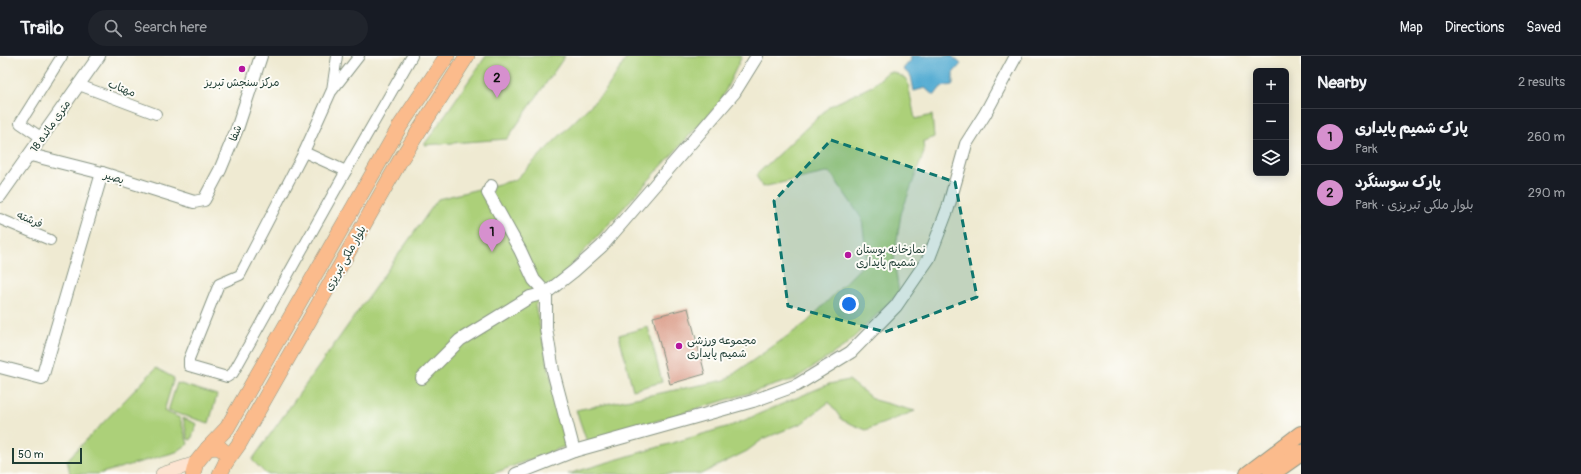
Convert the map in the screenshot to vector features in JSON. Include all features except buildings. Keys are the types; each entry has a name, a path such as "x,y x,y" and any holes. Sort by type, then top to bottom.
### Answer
{"highway":[{"path":"1248,474 1301,434"},
{"path":"1271,474 1301,452"}],"main road":[{"name":"بلوار ملکى تبریزى","path":"194,469 208,448 227,428 400,126 447,56"},
{"name":"بلوار ملکى تبریزى","path":"225,470 401,159 467,56"},
{"path":"208,448 219,447 224,450 227,454 225,470"},
{"path":"162,474 194,469"}],"street":[{"path":"42,138 20,123 62,56"},
{"name":"شفا","path":"197,202 204,200 229,149 237,129 260,56"},
{"path":"338,56 331,92 304,152 240,275 219,284 189,359 189,366 227,377 233,373 412,56"},
{"path":"331,92 359,56"},
{"path":"422,378 460,340 530,296 546,293 602,246 734,93 757,56"},
{"path":"516,474 574,451 753,402 797,385 851,352 896,306 929,258 948,208 966,144 985,114 1016,56"},
{"name":"18 متری مائده","path":"0,196 31,155 79,85 96,57"},
{"name":"مهتاب","path":"79,85 156,114"},
{"path":"304,152 346,171"},
{"name":"بصیر","path":"31,155 102,173 197,202"},
{"path":"0,367 42,378 102,173"},
{"path":"491,186 488,193 496,210 520,250 534,280 546,293 546,328 553,371 574,451"},
{"name":"فرشته","path":"0,219 50,240"}],"highlighted area":[{"path":"831,140 955,182 977,297 885,332 788,306 774,201"}],"green space":[{"path":"486,56 565,56 507,139 424,145"},
{"path":"628,56 742,56 720,102 535,305 566,446 492,474 266,474 252,460 438,199 515,180 605,91"},
{"path":"888,72 893,72 907,79 915,119 932,115 934,137 923,142 924,152 901,214 894,259 899,293 846,345 795,379 587,442 576,410 725,380 806,323 867,261 862,219 830,172 762,187 756,175 830,106 872,86"},
{"path":"648,327 662,382 633,390 619,335"},
{"path":"156,368 174,378 164,411 180,418 188,444 176,452 98,474 70,474 67,460"},
{"path":"849,380 874,400 915,411 866,430 842,420 829,402 802,423 763,439 747,451 701,474 568,474 733,425 829,384"},
{"path":"177,383 217,395 209,423 168,411"},
{"path":"183,418 197,424 191,440 188,439"}],"water":[{"path":"910,56 952,56 961,64 953,73 953,85 941,87 934,96 925,88 914,91 911,76 903,69 911,60"}],"place":[{"name":"مرکز سنجش تبریز","path":"242,69"},
{"name":"پارک سوسنگرد","path":"497,98"},
{"name":"پارک شمیم پایداری","path":"492,252"},
{"name":"نمازخانه بوستان شمیم پایداری","path":"848,255"},
{"name":"مجموعه ورزشی شمیم پایداری","path":"679,346"}]}
